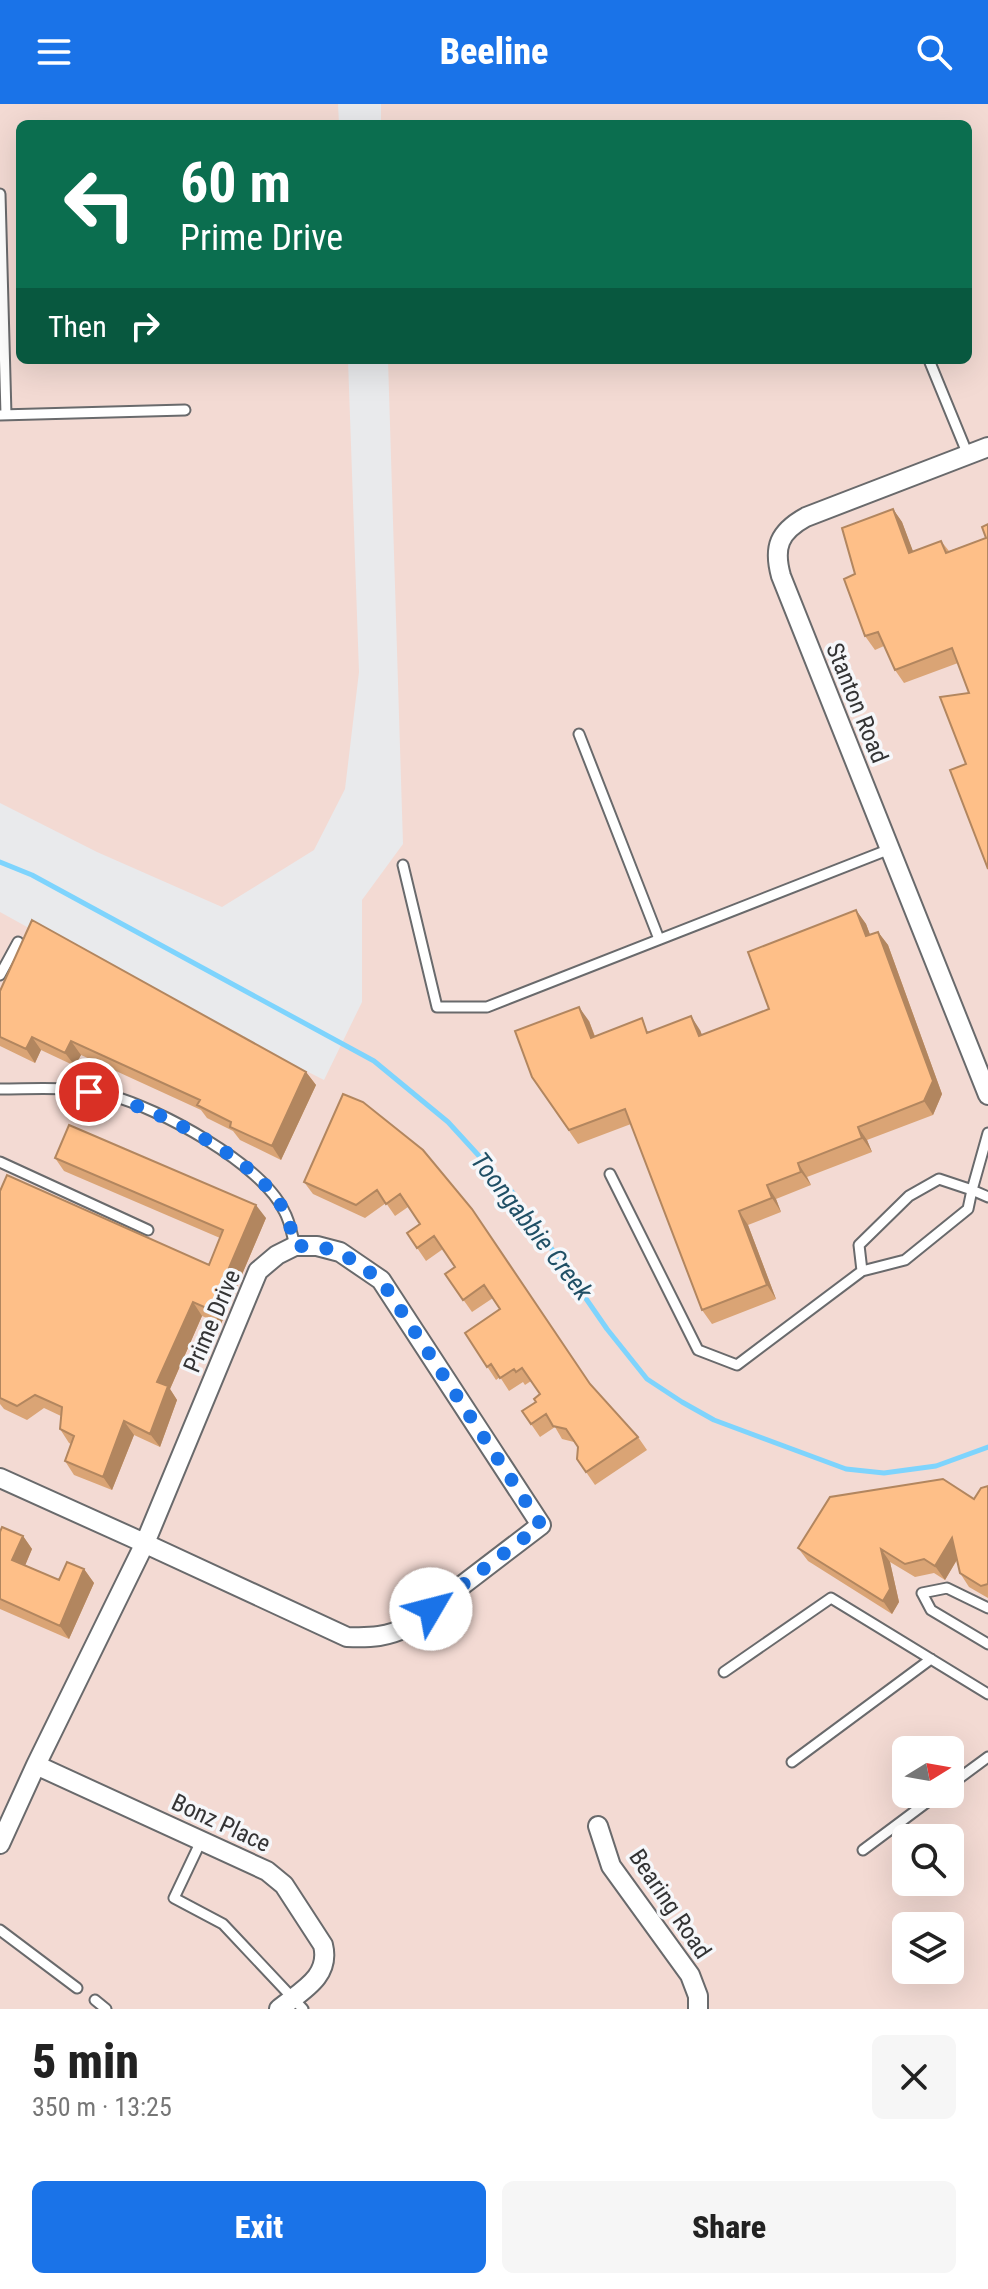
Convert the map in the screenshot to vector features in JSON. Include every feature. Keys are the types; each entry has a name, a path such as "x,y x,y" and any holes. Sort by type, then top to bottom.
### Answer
{"street":[{"name":"Stanton Road","path":"988,447 806,517 793,524 778,546 776,558 988,1095"},
{"name":"Prime Drive","path":"0,1844 145,1543 258,1271 277,1255 295,1246"},
{"path":"0,1478 347,1637 391,1635 409,1626 541,1525 381,1280 340,1252 317,1246 295,1246"},
{"name":"Bonz Place","path":"36,1765 251,1861 284,1885 323,1945 326,1956 320,1976 292,2005"},
{"name":"Bearing Road","path":"598,1826 611,1866 690,1975 698,1996 698,2009"}],"lane":[{"path":"0,194 3,415 185,410"},
{"path":"931,364 968,455"},
{"path":"579,734 659,939"},
{"path":"403,865 437,1007 487,1007 890,849"},
{"path":"0,975 18,942"},
{"path":"0,1089 69,1088 109,1095 192,1131 234,1159 266,1187 284,1210 295,1246"},
{"path":"610,1174 698,1350 737,1365 862,1271 905,1260 968,1209 988,1133"},
{"path":"0,1162 148,1230"},
{"path":"862,1271 859,1245 909,1196 939,1179 988,1197"},
{"path":"988,1608 947,1588 922,1593 931,1610 988,1644"},
{"path":"724,1672 831,1598 988,1694"},
{"path":"792,1762 931,1659"},
{"path":"964,1775 988,1757"},
{"path":"863,1850 919,1808"},
{"path":"202,1839 174,1898 223,1924 292,2005"},
{"path":"0,1930 77,1988"},
{"path":"95,2000 106,2009"}],"shaded area":[{"path":"0,104 338,104 339,120 16,120 16,364 348,364 359,672 345,789 314,850 222,907 97,852 0,803"},
{"path":"381,104 988,104 988,2009 0,2009 0,912 324,1080 362,1002 362,900 403,844 388,364 972,364 972,120 381,120"}],"building":[{"path":"893,509 909,553 941,541 946,553 986,538 982,527 988,524 988,869 950,770 966,764 940,697 969,693 952,648 895,670 878,632 865,636 844,579 855,574 842,528"},
{"path":"856,910 866,936 878,932 933,1081 924,1101 858,1127 862,1138 798,1163 801,1172 767,1185 772,1198 739,1211 767,1285 702,1310 625,1109 569,1130 532,1077 515,1031 579,1007 591,1038 642,1018 647,1033 691,1016 699,1036 769,1009 748,952"},
{"path":"32,920 306,1072 272,1146 230,1127 231,1122 197,1105 200,1100 71,1041 65,1053 32,1037 26,1049 0,1037 0,991"},
{"path":"343,1094 363,1102 423,1150 472,1209 590,1384 638,1437 586,1472 577,1459 578,1447 566,1429 553,1426 546,1414 531,1424 522,1411 536,1402 534,1399 540,1394 522,1368 516,1372 514,1369 500,1378 491,1364 487,1367 465,1333 500,1309 484,1285 463,1300 445,1274 455,1267 434,1236 417,1248 407,1233 420,1224 400,1194 386,1204 377,1190 356,1205 304,1182"},
{"path":"69,1125 256,1205 211,1310 193,1302 157,1382 168,1386 150,1434 124,1421 103,1477 65,1461 74,1436 60,1429 62,1407 35,1395 17,1406 0,1398 0,1191 7,1175 209,1265 223,1230 55,1158"},
{"path":"943,1479 974,1499 981,1488 988,1486 988,1584 981,1586 960,1573 952,1538 935,1566 924,1559 905,1564 881,1549 890,1589 883,1601 798,1548 830,1497"},
{"path":"2,1527 23,1536 12,1560 59,1580 67,1562 84,1569 60,1626 0,1599"}],"waterway":[{"name":"Toongabbie Creek","path":"0,862 32,875 374,1061 448,1122 513,1193 607,1329 647,1379 682,1402 714,1420 846,1469 884,1473 936,1466 988,1447"}],"route":[{"path":"89,1092 109,1095 142,1107 192,1131 234,1159 266,1187 284,1210 295,1246 317,1246 340,1252 381,1280 541,1525 431,1609"}]}
